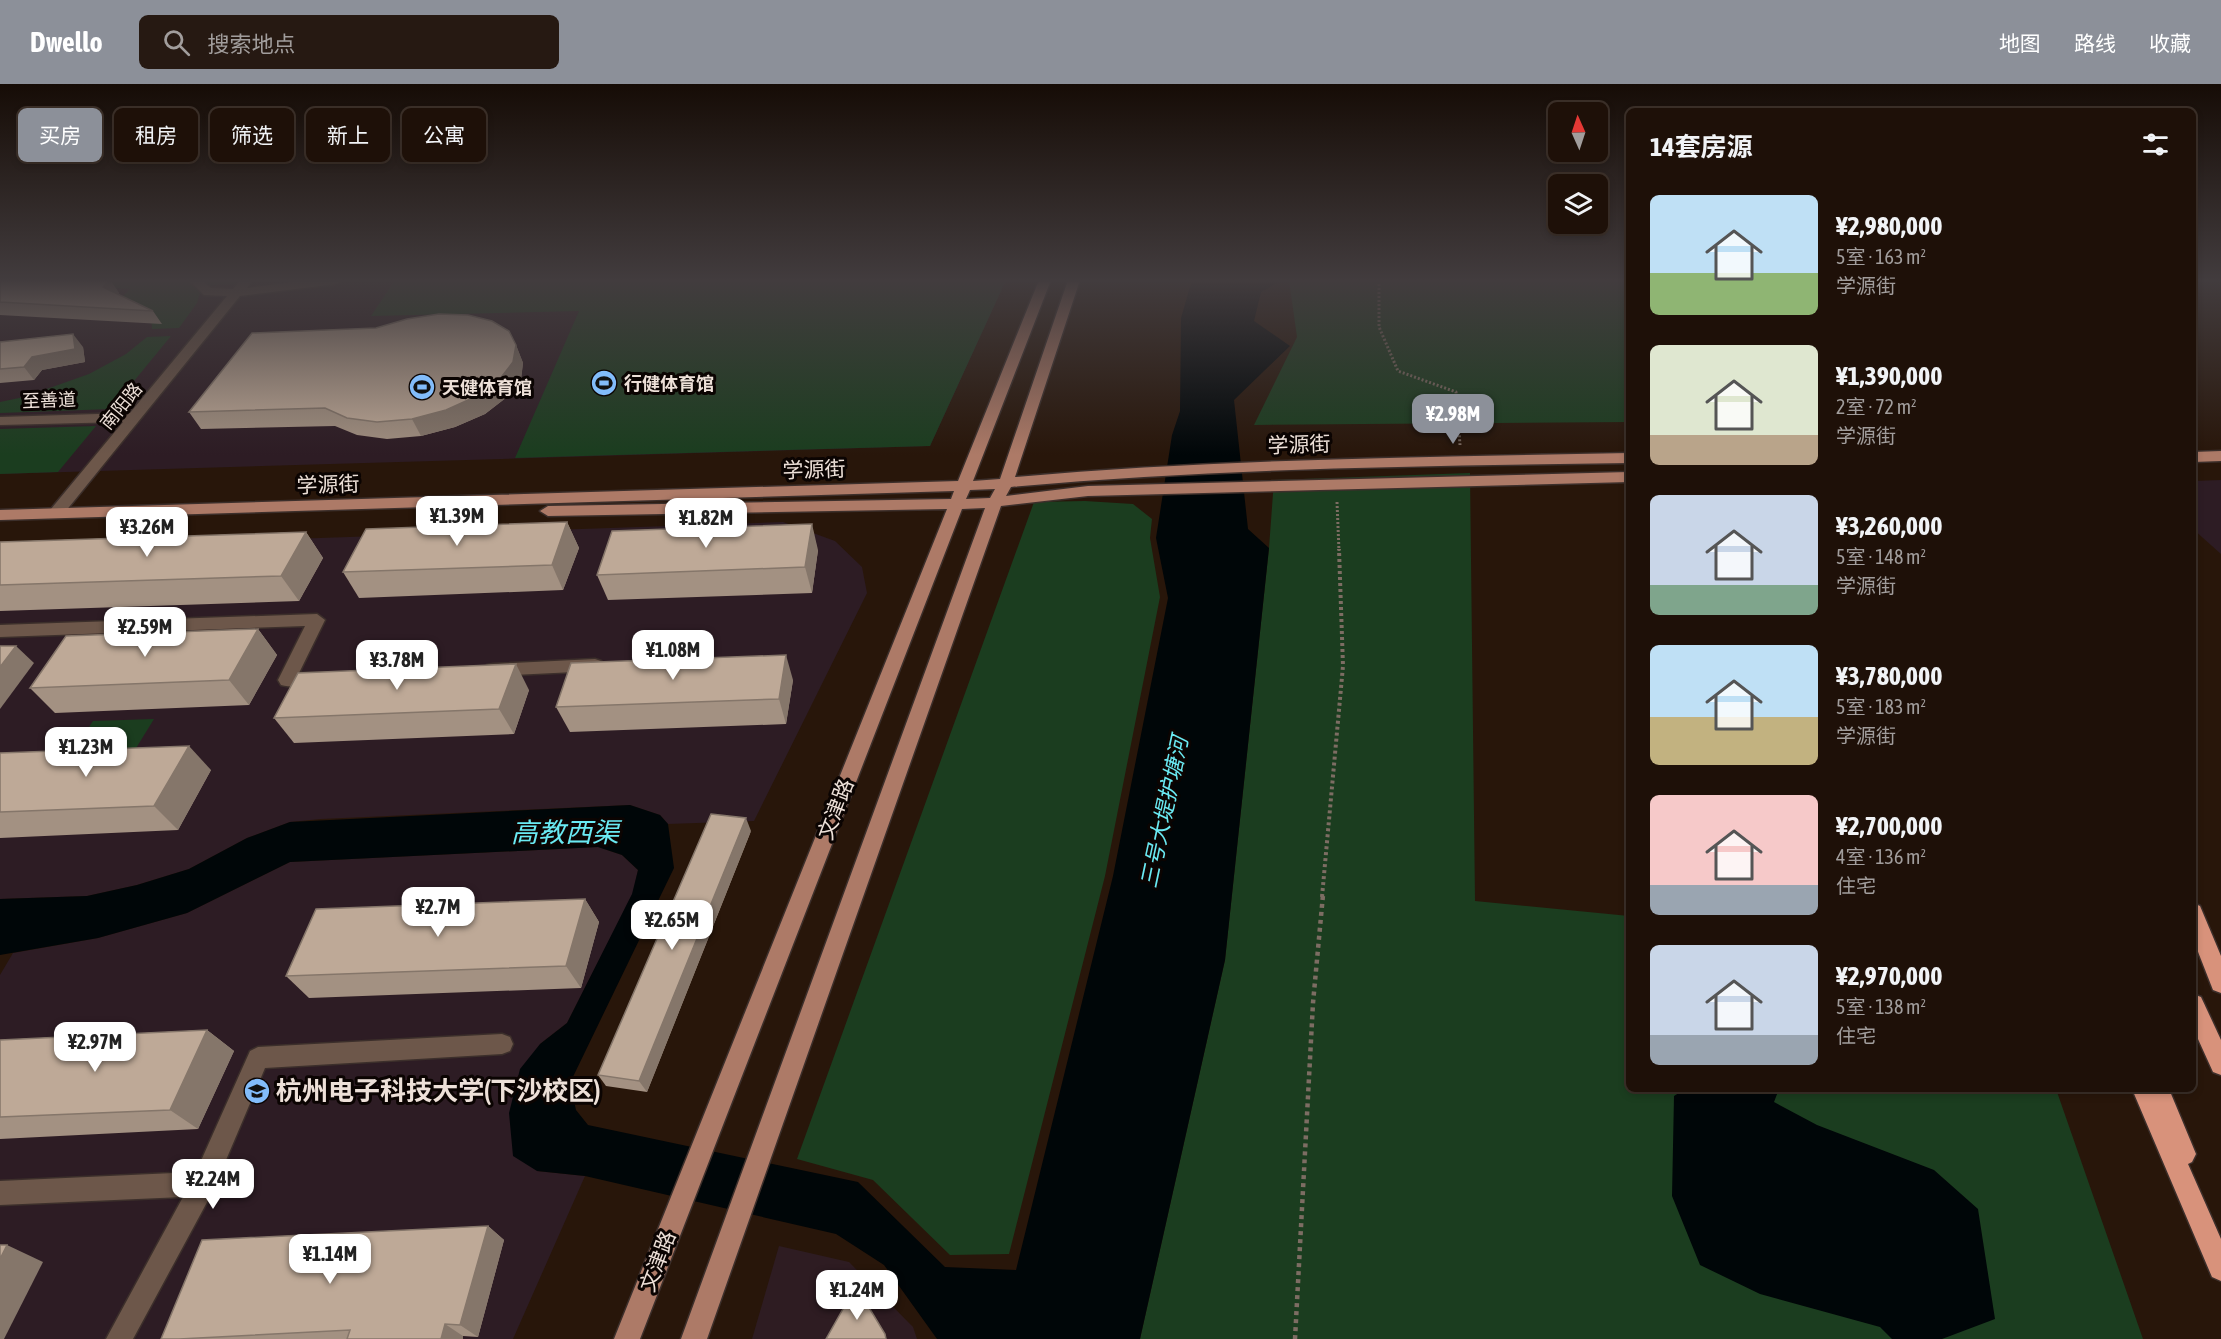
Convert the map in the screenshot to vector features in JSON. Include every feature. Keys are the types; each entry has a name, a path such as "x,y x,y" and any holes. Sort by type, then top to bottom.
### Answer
{"highway":[{"path":"2196,920 2221,983"},
{"path":"2196,1010 2221,1064"},
{"path":"2144,1092 2221,1268"},
{"path":"2159,1092 2221,1246"}],"main road":[{"name":"文津路","path":"627,1339 955,503 965,486 1022,339"},
{"path":"694,1339 995,502 1006,483 1054,339"},
{"path":"2196,446 2221,446"},
{"path":"2196,457 2221,456"},
{"name":"学源街","path":"0,515 965,486 1086,474 1278,466 1626,458"},
{"name":"学源街","path":"0,523 995,502 1088,491 1626,477"}],"street":[{"name":"南阳路","path":"56,513 199,339"},
{"name":"至善道","path":"0,421 135,417"},
{"path":"0,631 317,620 287,680 335,677"},
{"path":"478,671 609,664"},
{"path":"119,1339 203,1184 258,1058 502,1044"},
{"path":"0,1193 203,1184"}],"path":[{"path":"1384,339 1398,371 1456,392 1462,461"},
{"path":"1296,1339 1313,1003 1343,666 1334,486"}],"shaded area":[{"path":"0,339 979,339 930,446 0,474"},
{"path":"2221,480 2221,554 2196,532 2196,481"},
{"path":"783,522 835,541 862,567 867,593 754,821 668,824 660,815 630,805 290,822 247,838 189,869 137,885 87,896 0,899 0,549"},
{"name":"杭州电子科技大学(下沙校区)","path":"598,847 622,855 638,870 633,894 567,1023 540,1044 537,1171 585,1176 513,1339 0,1339 0,975 13,953 98,938 187,913 290,862"},
{"path":"779,1246 849,1262 913,1327 917,1339 752,1339"}],"green space":[{"path":"145,339 169,339 111,409 0,413 0,402 24,397 89,374 126,354"},
{"path":"567,339 979,339 930,446 515,458"},
{"path":"1296,339 1626,339 1626,422 1254,425"},
{"path":"96,426 58,472 0,474 0,429"},
{"path":"1470,473 1475,901 1626,916 1626,1092 2057,1092 2143,1339 1140,1339 1225,960 1269,548 1274,480"},
{"path":"1085,501 1133,504 1152,519 1150,538 1160,597 1105,876 1009,1254 950,1255 873,1180 797,1159 1034,502"},
{"path":"154,719 93,818 27,820 93,721"}],"water":[{"path":"1181,339 1279,339 1290,346 1234,400 1248,529 1269,548 1225,960 1140,1339 937,1339 884,1265 836,1234 585,1176 537,1171 513,1156 509,1113 520,1069 540,1044 567,1023 632,894 638,870 622,855 598,847 290,862 187,913 98,938 0,955 0,899 87,896 137,885 189,869 247,838 290,822 630,805 660,815 668,824 674,868 570,1083 576,1110 588,1125 858,1182 945,1267 1016,1270 1113,876 1168,598 1156,538 1172,435 1180,411"},
{"path":"1680,1092 1778,1092 1774,1102 1817,1125 1934,1170 1978,1209 1995,1319 1942,1339 1892,1339 1880,1327 1760,1294 1700,1265 1672,1196 1674,1096"}],"building":[{"path":"31,339 74,339 75,349 32,357 24,367 0,369 0,342"},
{"path":"248,339 513,339 516,345 513,362 499,380 477,396 446,410 412,419 377,422 347,418 325,408 189,412"},
{"path":"567,522 552,565 343,572 366,529"},
{"path":"812,524 805,567 597,575 612,531"},
{"path":"306,532 281,576 0,585 0,542"},
{"path":"258,629 229,680 30,688 66,636"},
{"path":"0,646 16,646 0,667"},
{"path":"786,655 779,699 556,707 571,663"},
{"path":"516,664 499,709 274,718 298,673"},
{"path":"189,746 154,806 0,812 0,753"},
{"path":"711,814 746,818 639,1081 598,1075"},
{"path":"585,899 566,966 286,976 316,909"},
{"path":"207,1030 170,1110 0,1117 0,1040"},
{"path":"488,1226 460,1325 445,1324 441,1339 347,1339 350,1330 161,1339 202,1240"},
{"path":"0,1245 7,1245 0,1259"},
{"path":"856,1286 886,1339 826,1339"}],"place":[{"name":"行健体育馆","path":"604,383"},
{"name":"天健体育馆","path":"422,387"},
{"name":"杭州电子科技大学(下沙校区)","path":"257,1091"}],"water label":[{"name":"三号大堤护塘河","path":"1164,812"},
{"name":"高教西渠","path":"565,832"}]}
